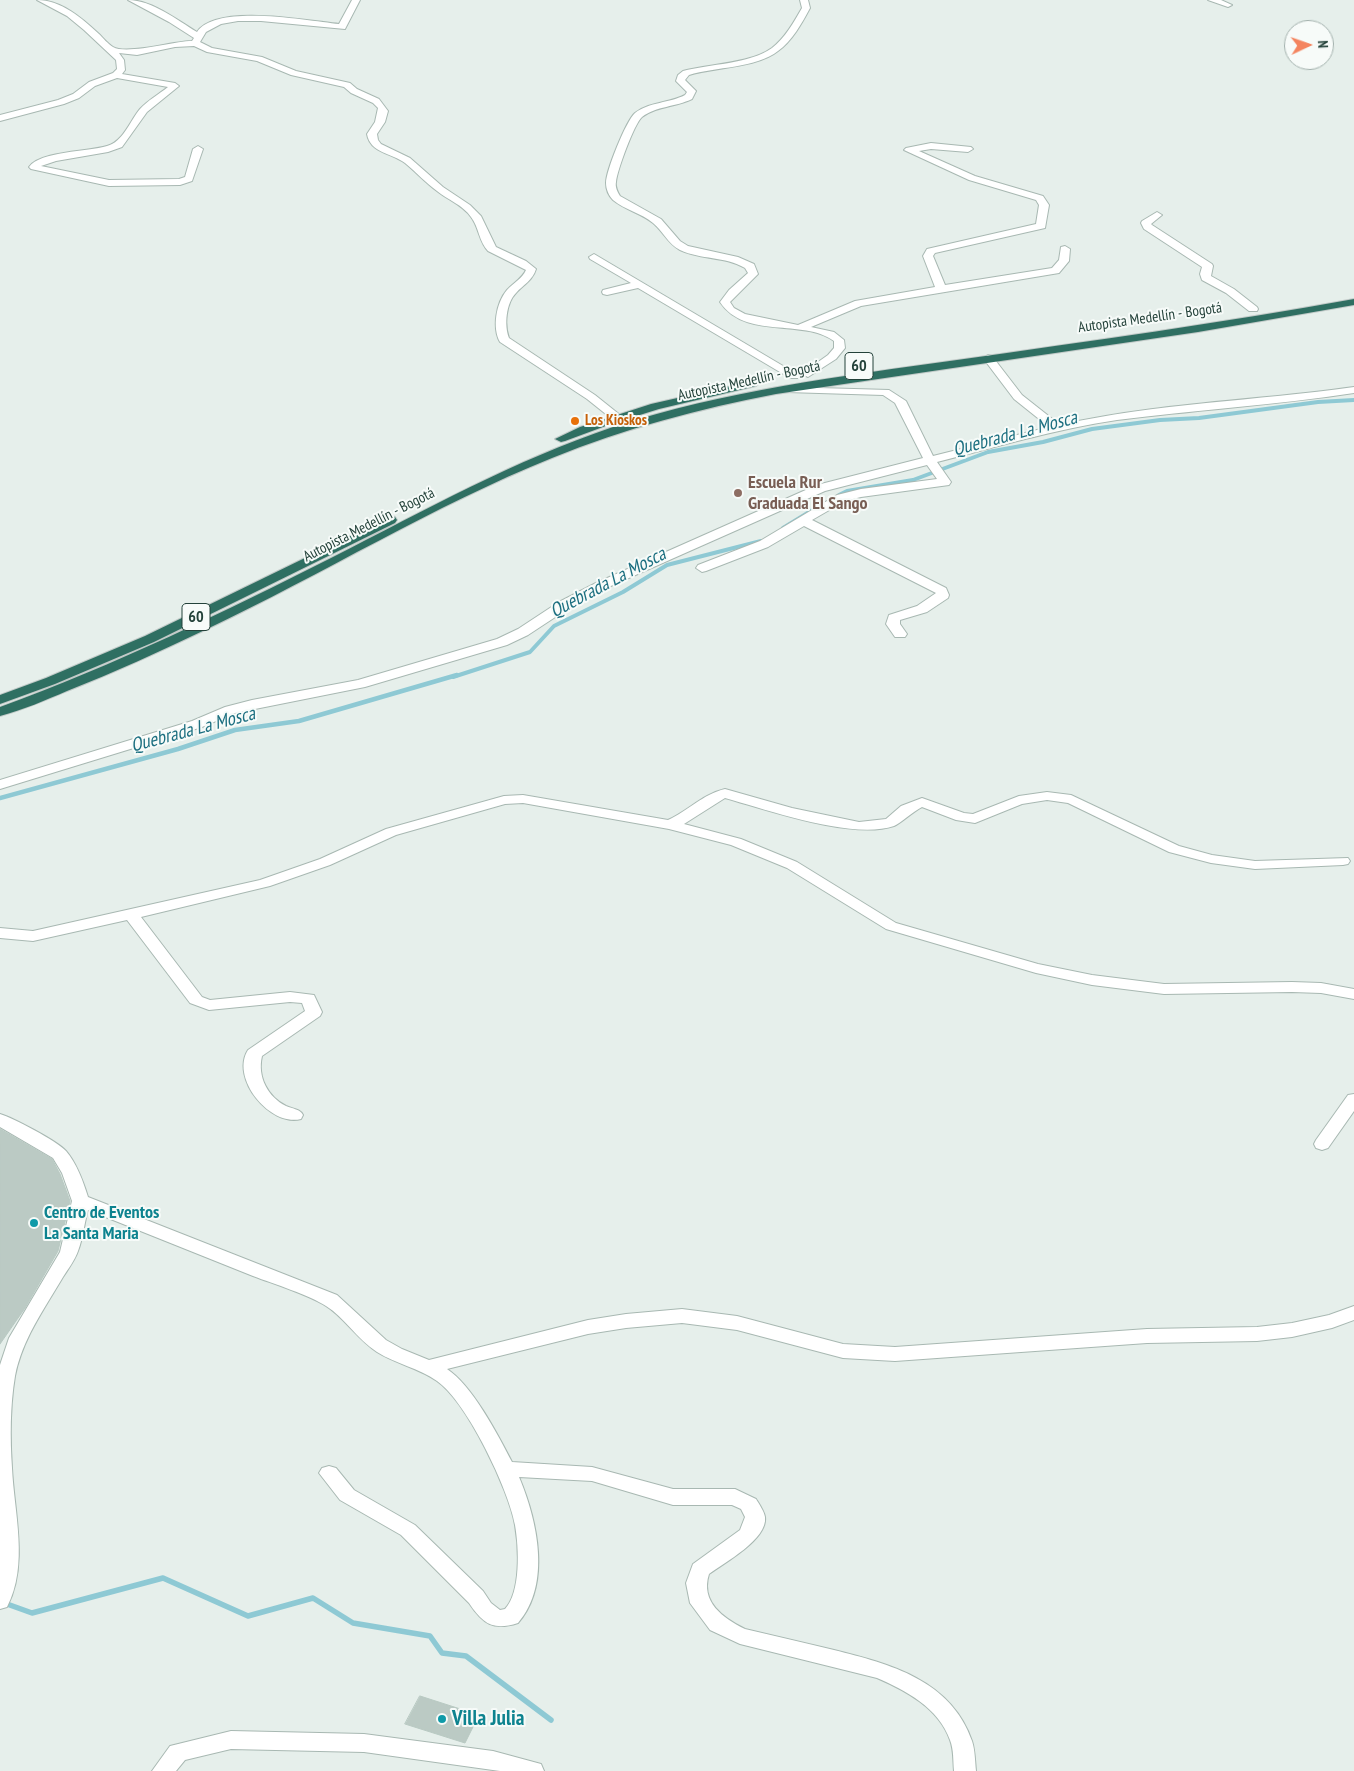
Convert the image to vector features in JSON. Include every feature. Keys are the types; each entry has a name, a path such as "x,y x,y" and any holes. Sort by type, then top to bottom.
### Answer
{"highway":[{"name":"Autopista Medellín - Bogotá","path":"0,700 79,671 142,642 511,460 616,417 691,396 794,376 1354,293"},
{"name":"Autopista Medellín - Bogotá","path":"0,712 106,672 181,638 497,477 550,454 623,427 691,408 776,389 1256,319 1354,302"}],"street":[{"path":"0,118 61,102 76,96 92,84 116,75 121,70 121,64 111,50 92,30 62,8 41,0"},
{"path":"132,0 172,20 210,50 251,57 294,73 347,85 354,91 376,101 383,111 380,122 372,134 373,141 413,165 440,189 467,207 476,216 489,246 530,269 529,274 508,295 500,329 504,340 591,397 616,417"},
{"path":"111,50 150,51 196,39 201,31 215,24 247,18 342,27 356,0"},
{"path":"804,0 806,8 802,16 774,50 760,56 686,73 680,77 680,81 692,91 689,97 647,110 634,119 612,170 610,182 617,198 656,220 680,246 697,252 730,257 750,266 753,274 725,302 726,307 735,313 766,323 801,327 830,334 839,340 840,348 832,357 808,374"},
{"path":"1212,0 1228,5"},
{"path":"116,75 175,86 144,110 118,145 108,149 54,158 36,164 34,167 109,184 180,182 189,178 198,149"},
{"path":"941,290 928,256 931,251 973,240 1037,228 1042,224 1044,205 1040,198 972,178 908,150 925,146 968,148"},
{"path":"1157,215 1146,223 1148,227 1208,266 1205,274 1206,278 1230,291 1253,309"},
{"path":"801,327 861,302 1055,271 1064,262 1065,249"},
{"path":"594,257 794,376"},
{"path":"607,292 640,284"},
{"path":"988,358 1018,397 1058,429"},
{"path":"702,568 764,544 804,521 823,507 841,498 861,493 945,482 935,468 900,401 893,395 885,392 868,391 776,389"},
{"path":"0,785 197,724 230,710 252,704 360,684 502,642 523,632 564,605 600,586 749,521 810,491 935,468 1009,440 1117,417 1294,399 1354,390"},
{"path":"804,521 943,593 942,597 922,609 894,618 893,624 900,634"},
{"path":"670,825 691,815 704,803 716,796 725,793 790,812 865,826 891,822 906,809 922,802 961,817 975,819 1019,800 1047,796 1071,799 1174,849 1211,859 1255,865 1343,861"},
{"path":"0,933 33,936 265,883 324,862 391,832 504,800 523,799 670,825 736,842 792,865 891,926 1036,968 1092,980 1164,989 1292,987 1321,988 1354,994"},
{"path":"132,914 196,1000 209,1005 290,997 308,998 314,1012 254,1054 251,1062 254,1080 264,1097 275,1108 295,1115"},
{"path":"1322,1144 1354,1099"},
{"path":"0,1120 32,1136 59,1154 71,1173 81,1201 69,1252 18,1338 6,1376 1,1438 2,1470 7,1508 8,1555 6,1577 0,1601"},
{"path":"81,1201 331,1300 338,1304 360,1328 387,1349 450,1380 498,1452 527,1527 529,1560 521,1606 511,1617 496,1618 484,1610 476,1597 464,1584 408,1530 347,1495 329,1474"},
{"path":"426,1368 588,1327 626,1321 682,1316 737,1323 843,1351 895,1354 1147,1336 1257,1334 1292,1330 1332,1322 1354,1313"},
{"path":"505,1469 592,1474 673,1497 735,1497 749,1504 755,1517 753,1526 747,1536 700,1570 696,1583 700,1603 717,1624 740,1636 880,1670 902,1679 926,1694 952,1721 962,1741 965,1771"},
{"path":"163,1771 178,1752 232,1740 364,1743 494,1760 533,1771"}],"building":[{"name":"Centro de Eventos La Santa Maria","path":"0,1129 52,1159 70,1201 58,1251 25,1308 0,1344"},
{"name":"Villa Julia","path":"420,1696 479,1715 465,1743 405,1724"}],"waterway":[{"name":"Quebrada La Mosca","path":"839,495 847,491 913,480 988,452 1043,442 1092,429 1160,420 1199,418 1318,402 1354,400"},
{"name":"Quebrada La Mosca","path":"783,528 819,506"},
{"name":"Quebrada La Mosca","path":"453,677 530,652 554,626 623,592 667,565 761,541"},
{"name":"Quebrada La Mosca","path":"0,798 178,749 235,730 299,721 457,675"},
{"path":"7,1604 32,1613 163,1578 248,1616 313,1598 353,1623 430,1636 442,1653 466,1656 551,1720"}],"place":[{"name":"Los Kioskos","path":"575,421"},
{"name":"Escuela Rur Graduada El Sango","path":"738,493"},
{"name":"Centro de Eventos La Santa Maria","path":"34,1223"},
{"name":"Villa Julia","path":"442,1719"}]}
